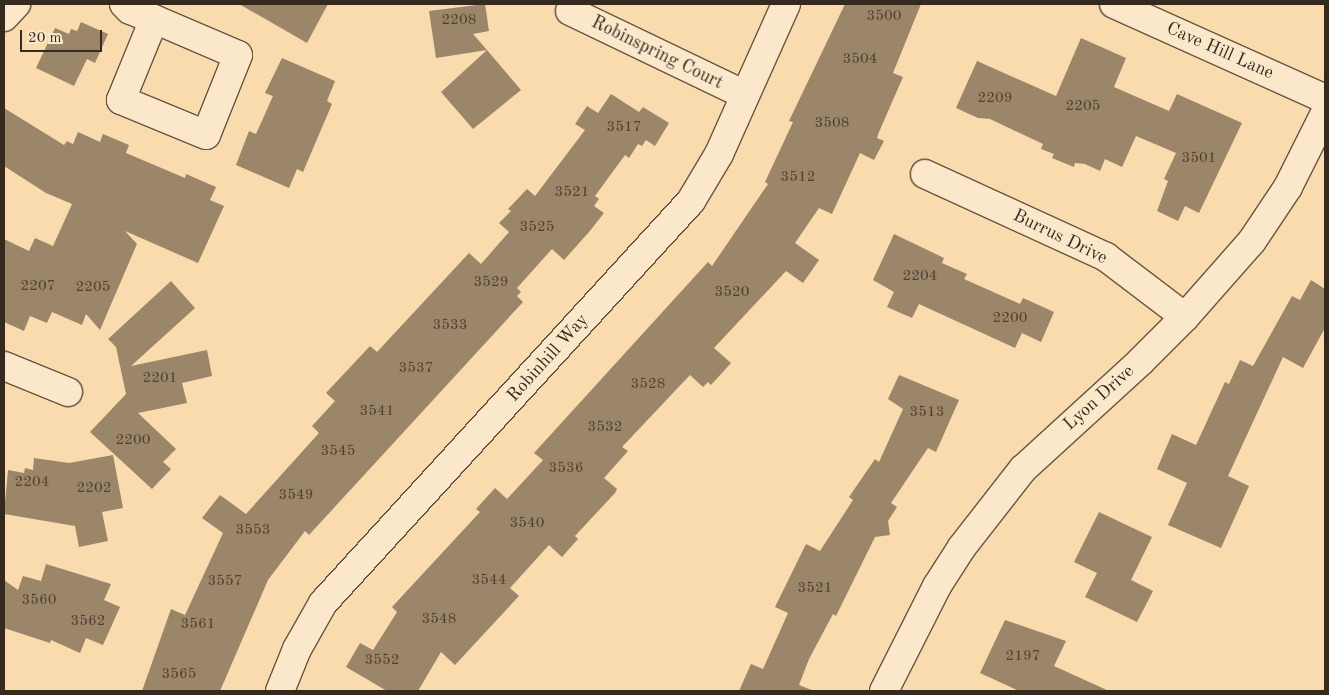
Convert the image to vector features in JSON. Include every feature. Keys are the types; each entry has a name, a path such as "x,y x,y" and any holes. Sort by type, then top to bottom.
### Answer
{"street":[{"path":"4,17 16,4"},
{"path":"124,4 238,56 206,135 121,100 154,19"},
{"name":"Robinhill Way","path":"280,691 297,649 323,604 691,202 718,154 743,94 786,4"},
{"name":"Cave Hill Lane","path":"1114,4 1325,99"},
{"name":"Robinspring Court","path":"570,11 743,94"},
{"name":"Lyon Drive","path":"884,691 937,586 1023,469 1185,317 1252,241 1288,187 1325,112"},
{"name":"Burrus Drive","path":"925,174 1106,257 1185,317"},
{"path":"4,366 68,392"}],"building":[{"path":"239,4 328,4 307,43"},
{"path":"485,4 489,31 473,34 487,50 436,58 429,11"},
{"path":"845,4 921,4 893,73 903,77 879,132 877,138 884,141 874,160 860,153 832,214 819,208 795,243 819,260 803,283 786,271 714,348 731,363 711,385 708,382 703,387 690,375 622,447 628,451 604,478 617,489 615,493 575,536 578,539 562,557 549,545 510,588 519,596 455,665 441,652 418,691 387,691 346,667 360,643 373,650 397,612 392,607 480,512 476,509 495,488 507,499 543,460 534,453 708,262 712,266 768,184 765,182 793,122 789,121"},
{"path":"81,22 108,34 95,63 87,59 74,86 36,68 55,28 69,34 71,29 77,31"},
{"path":"1081,38 1126,58 1114,87 1169,111 1177,94 1242,123 1199,213 1185,206 1178,221 1157,211 1168,181 1164,179 1176,153 1136,136 1122,167 1105,159 1100,171 1085,164 1075,163 1074,167 1052,158 1054,154 1041,149 1043,144 990,119 978,118 956,108 977,61 1056,96"},
{"path":"487,50 521,90 473,129 441,92"},
{"path":"282,58 335,81 327,101 332,104 303,172 297,169 289,188 236,165 249,131 256,134 273,96 265,93"},
{"path":"611,94 639,112 643,107 669,123 655,146 646,140 642,146 638,144 629,158 625,155 595,196 599,199 594,206 604,213 564,260 552,249 517,288 521,292 517,296 523,302 309,535 305,531 268,580 220,691 142,691 171,609 185,615 223,533 202,518 220,495 246,514 319,433 312,426 335,401 326,393 370,346 377,352 469,253 481,264 509,232 499,223 511,211 508,209 527,189 535,196 585,130 575,124 587,106 598,113"},
{"path":"4,108 64,145 67,141 73,144 78,132 100,142 103,134 129,145 126,153 185,178 186,174 216,187 210,200 224,206 198,263 125,231 137,244 100,330 86,314 82,325 52,312 47,323 30,316 24,331 4,322 4,239 29,251 35,238 53,246 72,204 46,193 4,166"},
{"path":"894,234 944,258 942,263 967,274 964,279 1020,304 1023,298 1054,312 1041,342 1022,333 1015,348 919,304 912,318 887,307 894,292 873,280"},
{"path":"1311,280 1325,289 1325,328 1303,368 1283,357 1228,476 1249,486 1221,548 1168,525 1187,483 1157,469 1172,434 1196,445 1225,382 1229,384 1240,360 1253,366 1292,296 1300,300"},
{"path":"171,281 195,308 131,366 207,350 212,376 182,383 187,403 138,413 176,449 163,462 171,469 152,489 90,432 126,394 116,347 108,339"},
{"path":"899,375 959,400 936,452 928,448 891,503 897,507 888,521 890,535 875,537 836,616 833,614 809,659 799,685 814,691 739,691 751,664 763,669 788,613 775,607 806,544 820,551 853,500 849,497 875,459 879,462 903,409 888,399"},
{"path":"113,455 123,508 102,512 108,541 79,547 75,526 4,514 8,470 24,473 25,468 33,470 34,458 69,463"},
{"path":"1099,512 1152,537 1131,580 1153,591 1137,622 1085,597 1097,573 1074,562"},
{"path":"46,564 111,584 104,600 120,607 103,645 86,638 80,653 51,640 50,643 4,628 4,580 18,590 23,576 41,581"},
{"path":"1005,620 1066,641 1054,666 1109,691 1019,691 980,673"}]}
